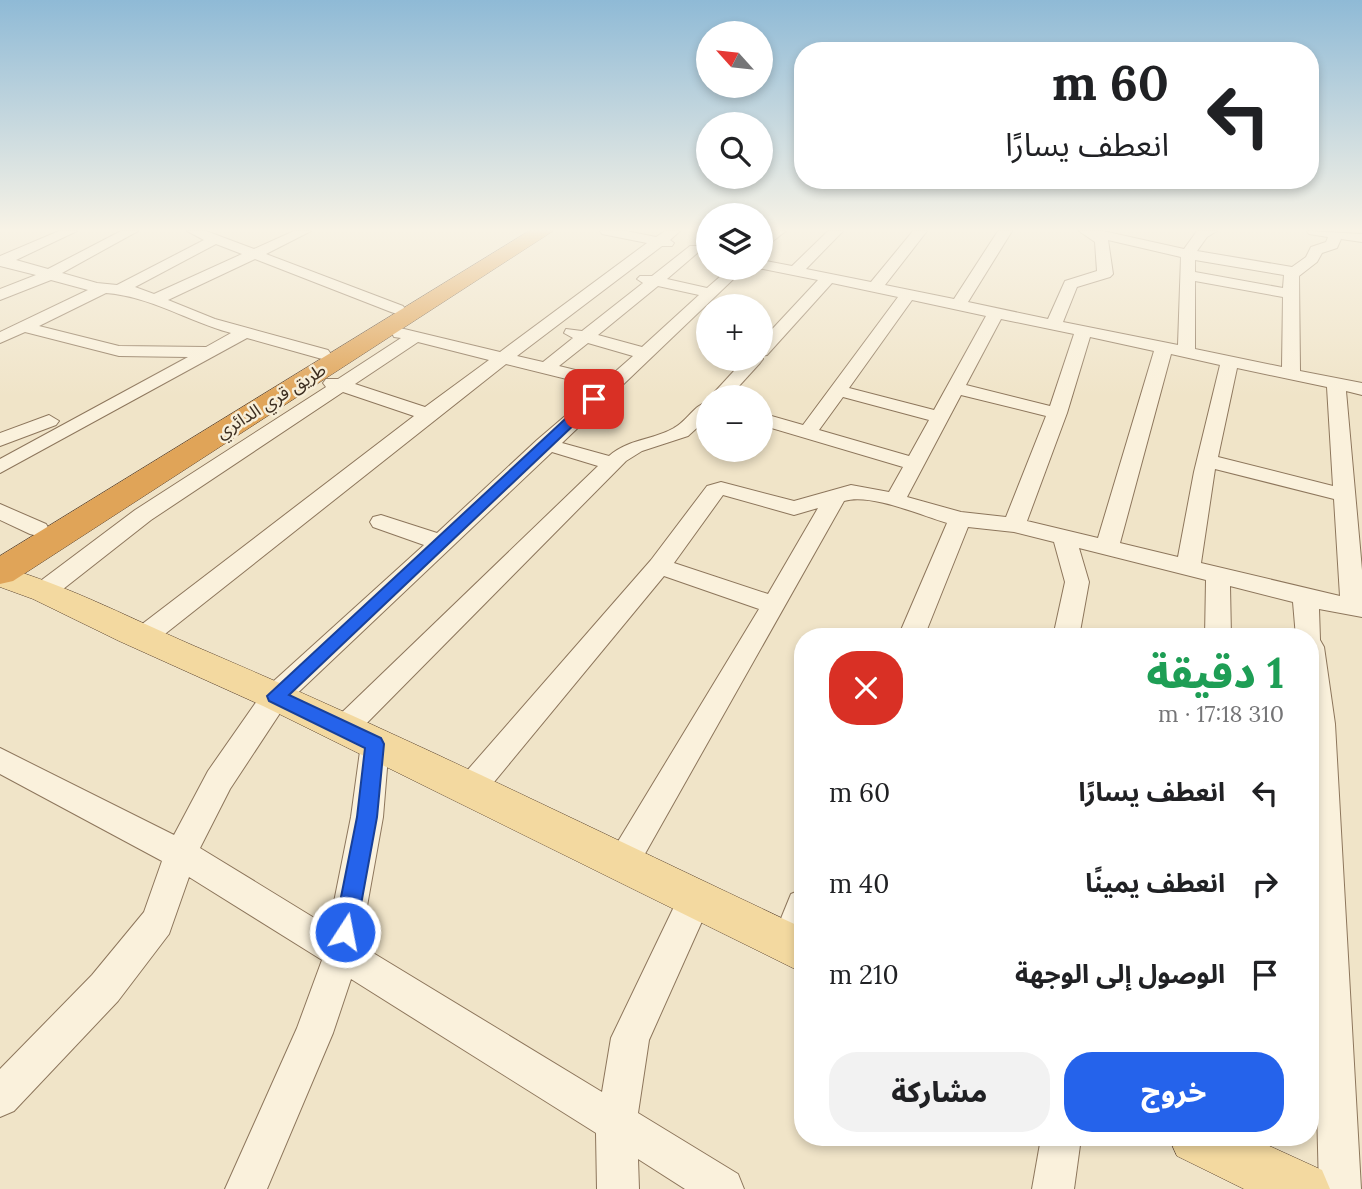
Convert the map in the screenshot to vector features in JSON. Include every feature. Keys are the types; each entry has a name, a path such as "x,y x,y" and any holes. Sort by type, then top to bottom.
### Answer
{"highway":[{"name":"طريق قري الدائري","path":"0,552 317,365 441,286"},
{"name":"طريق قري الدائري","path":"391,319 447,286"},
{"name":"طريق قري الدائري","path":"0,574 317,365"}],"main road":[{"path":"0,574 44,591 142,638 276,696 794,946"},
{"path":"1211,1146 1278,1183"}],"street":[{"path":"0,295 20,286"},
{"path":"93,286 120,289 209,321 248,331 317,365 341,386 428,414"},
{"path":"120,289 125,286"},
{"path":"155,300 183,286"},
{"path":"323,286 391,319 415,337 611,384"},
{"path":"142,638 428,414 600,286"},
{"path":"545,369 648,286"},
{"path":"680,286 709,293"},
{"path":"0,1097 105,988 158,922 181,854 219,780 276,696 544,444 717,286"},
{"path":"773,338 820,286"},
{"path":"868,286 1362,389"},
{"path":"958,305 970,286"},
{"path":"1054,324 1069,286"},
{"path":"1186,352 1187,286"},
{"path":"1249,286 1290,294"},
{"path":"1290,286 1291,374"},
{"path":"0,338 103,289"},
{"path":"807,433 908,295"},
{"path":"895,500 996,313"},
{"path":"24,327 119,351 208,352"},
{"path":"547,327 643,353"},
{"path":"1014,526 1057,413 1084,330"},
{"path":"0,467 248,331"},
{"path":"44,591 143,514 415,337"},
{"path":"1107,547 1164,347"},
{"path":"1188,567 1230,361"},
{"path":"730,385 743,371"},
{"path":"469,790 659,566 717,489 730,488 794,508 858,491 960,519 1014,526 1064,537 1358,608 1344,495 1336,384"},
{"path":"956,388 1057,413"},
{"path":"836,390 940,417"},
{"path":"246,1189 314,1033 341,955 367,817 359,737 612,463 635,447 681,432 696,419"},
{"path":"0,440 49,421"},
{"path":"773,423 915,464"},
{"path":"544,444 612,463"},
{"path":"1208,461 1344,495"},
{"path":"622,864 835,497"},
{"path":"0,510 38,529"},
{"path":"915,628 960,519"},
{"path":"381,522 442,542"},
{"path":"1064,537 1077,582 1068,628"},
{"path":"659,566 773,605"},
{"path":"1218,575 1218,628"},
{"path":"1305,597 1308,628"},
{"path":"1319,709 1319,754"},
{"path":"0,760 181,854 723,1189"},
{"path":"1319,819 1340,1189"},
{"path":"618,1189 616,1124 630,1038 695,900"},
{"path":"1053,1189 1060,1146"}],"route":[{"path":"345,932 367,817 374,744 276,696 594,399"}]}
